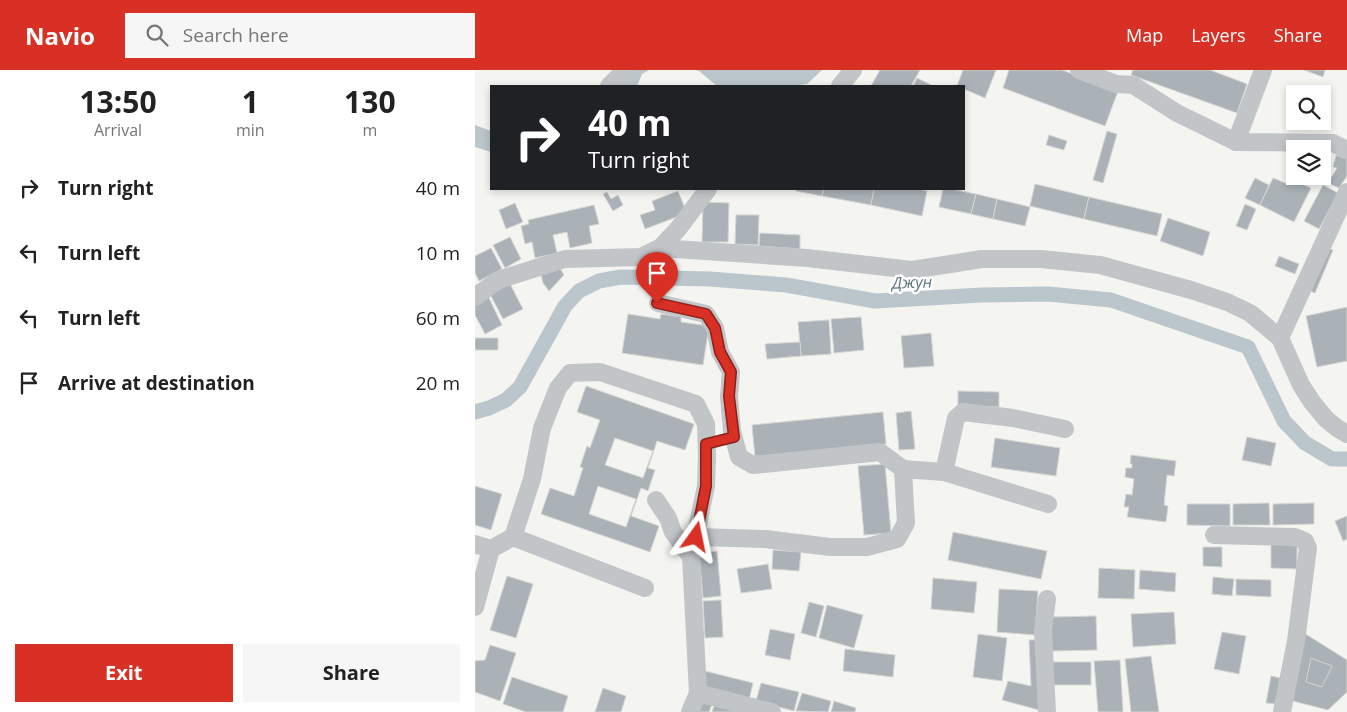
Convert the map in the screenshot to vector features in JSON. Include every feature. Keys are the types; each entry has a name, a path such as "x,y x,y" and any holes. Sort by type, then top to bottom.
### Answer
{"street":[{"path":"610,85 625,70"},
{"path":"841,85 853,70"},
{"path":"1079,70 1116,84 1133,85 1177,113 1237,142 1333,143 1347,150"},
{"path":"1237,142 1263,70"},
{"path":"475,297 497,280 565,259 641,257 659,248 678,228 707,190"},
{"path":"1280,338 1347,192"},
{"path":"659,248 807,258 912,270 982,259 1041,259 1100,265 1191,290 1227,302 1250,313 1280,338 1301,385 1312,402 1326,418 1347,434"},
{"path":"657,303 706,314 715,328 720,352 731,372 729,396 734,437 739,458 753,465 880,452 903,469 944,472 1048,504"},
{"path":"513,536 532,479 542,428 558,388 570,373 600,372 696,404 706,424 706,486 691,557 698,692 690,712"},
{"path":"944,472 956,418 963,412 1013,418 1065,429"},
{"path":"706,444 734,437"},
{"path":"696,537 765,539 830,547 867,547 897,539 906,523 903,469"},
{"path":"656,500 668,518 673,532 691,557"},
{"path":"1214,535 1295,537 1305,541 1308,548 1296,641 1282,712"},
{"path":"475,608 483,547 513,536 645,588"},
{"path":"1047,600 1043,631 1047,712"},
{"path":"698,692 772,712"}],"shaded area":[{"path":"629,70 649,70 642,74 637,85 620,85"},
{"path":"695,70 822,70 807,84 798,85 716,85 699,71"},
{"path":"475,125 490,131 490,152 475,147"}],"building":[{"path":"880,70 920,70 912,85 872,85"},
{"path":"963,70 996,70 985,98 965,89 965,85 957,85"},
{"path":"1009,70 1062,70 1118,91 1105,126 1003,88"},
{"path":"1133,70 1210,70 1247,84 1237,113 1131,75"},
{"path":"1304,70 1325,70 1323,77"},
{"path":"917,78 931,85 914,85"},
{"path":"1107,131 1117,134 1103,183 1093,180"},
{"path":"1049,135 1067,141 1064,150 1046,145"},
{"path":"1336,155 1347,159 1347,176 1339,188 1331,184 1331,178 1337,168 1333,167"},
{"path":"1255,178 1269,185 1260,205 1245,198"},
{"path":"1273,178 1286,185 1305,185 1311,188 1294,222 1260,205"},
{"path":"1035,184 1089,197 1084,219 1030,206"},
{"path":"1323,185 1338,193 1319,229 1304,221"},
{"path":"796,190 824,190 822,196"},
{"path":"824,190 874,190 871,205 822,196"},
{"path":"874,190 927,191 922,216 871,205"},
{"path":"943,190 956,190 976,194 971,214 939,207"},
{"path":"678,191 687,213 645,229 640,215 655,210 652,201"},
{"path":"607,192 611,199 618,195 623,205 613,211 603,194"},
{"path":"976,194 997,199 993,219 971,214"},
{"path":"1089,197 1162,214 1157,236 1084,219"},
{"path":"997,199 1030,207 1025,226 993,219"},
{"path":"703,202 729,203 728,242 702,242"},
{"path":"515,203 523,222 506,229 499,210"},
{"path":"1245,204 1256,209 1247,230 1236,226"},
{"path":"594,205 599,224 589,226 592,243 570,248 567,232 553,235 557,253 535,258 532,242 525,244 521,226 529,224 528,220"},
{"path":"736,215 759,215 758,245 735,244"},
{"path":"1168,218 1210,232 1203,256 1160,241"},
{"path":"760,233 800,235 800,249 759,246"},
{"path":"510,237 521,259 505,268 493,245"},
{"path":"1323,246 1333,250 1315,293 1305,289"},
{"path":"491,248 502,269 479,281 475,273 475,256"},
{"path":"1279,256 1299,264 1295,274 1275,266"},
{"path":"558,265 564,275 549,291 543,283 540,270"},
{"path":"510,284 523,309 503,319 490,294"},
{"path":"488,296 502,325 485,334 475,315 475,303"},
{"path":"1347,307 1347,361 1317,367 1306,316"},
{"path":"628,314 660,319 661,314 681,317 681,322 709,326 703,365 622,353"},
{"path":"861,317 864,350 834,353 831,319"},
{"path":"829,320 831,354 801,356 798,322"},
{"path":"931,333 934,366 904,368 901,336"},
{"path":"475,338 498,338 498,350 475,350"},
{"path":"800,342 801,356 767,359 765,344"},
{"path":"586,386 694,424 685,450 657,441 648,468 655,470 648,491 641,488 631,516 659,526 650,552 541,514 550,488 574,496 583,468 580,467 587,446 590,448 600,420 577,412","holes":["615,438 653,451 643,478 605,465","598,486 636,499 626,527 589,514"]},
{"path":"958,391 999,392 999,407 958,406"},
{"path":"911,411 915,449 899,450 896,413"},
{"path":"883,412 886,444 755,457 752,425"},
{"path":"1247,437 1276,443 1271,466 1242,460"},
{"path":"995,438 1060,448 1056,476 991,467"},
{"path":"1131,455 1176,461 1174,476 1167,475 1164,505 1168,506 1166,522 1127,517 1129,507 1124,507 1126,494 1132,495 1134,479 1125,477 1126,468 1132,468 1132,464 1130,464"},
{"path":"885,464 891,533 864,535 858,466"},
{"path":"475,486 502,494 491,530 475,525"},
{"path":"1269,503 1270,525 1233,525 1233,504"},
{"path":"1314,503 1314,524 1273,525 1273,504"},
{"path":"1187,504 1230,504 1230,526 1187,525"},
{"path":"1347,516 1347,539 1343,541 1335,521"},
{"path":"953,532 1047,551 1041,579 948,560"},
{"path":"1271,544 1297,544 1297,569 1271,568"},
{"path":"1203,547 1222,547 1222,567 1203,566"},
{"path":"773,550 801,552 799,571 772,569"},
{"path":"717,551 721,596 703,598 699,553"},
{"path":"768,564 772,589 741,593 737,569"},
{"path":"1099,568 1135,570 1134,599 1098,598"},
{"path":"1140,570 1176,573 1175,592 1139,589"},
{"path":"507,576 533,584 516,638 490,630"},
{"path":"1213,577 1234,579 1232,596 1212,594"},
{"path":"933,578 977,582 974,613 931,609"},
{"path":"1236,579 1271,580 1271,597 1236,595"},
{"path":"999,589 1038,591 1035,635 997,632"},
{"path":"721,600 723,637 705,638 703,601"},
{"path":"809,602 824,606 816,637 801,633"},
{"path":"827,605 863,615 854,648 819,638"},
{"path":"1174,612 1176,644 1133,647 1131,614"},
{"path":"1096,616 1097,650 1052,651 1050,617"},
{"path":"770,629 795,634 790,660 765,655"},
{"path":"1222,632 1246,636 1239,674 1214,669"},
{"path":"1304,633 1347,660 1347,692 1328,710 1289,700"},
{"path":"978,634 1007,638 1002,681 973,677"},
{"path":"1029,640 1042,640 1046,712 1002,700 1008,681 1031,686"},
{"path":"490,645 516,653 500,701 475,692 475,661 485,660"},
{"path":"845,649 895,655 893,677 843,671"},
{"path":"1151,656 1159,712 1131,712 1125,659"},
{"path":"1311,658 1332,666 1322,687 1306,682"},
{"path":"1120,660 1123,712 1098,712 1094,661"},
{"path":"1052,662 1091,662 1091,685 1052,685"},
{"path":"705,671 753,683 749,700 701,688"},
{"path":"1271,676 1280,678 1276,704 1266,703"},
{"path":"512,677 568,696 563,712 526,712 503,704"},
{"path":"761,683 799,692 794,711 756,701"},
{"path":"603,688 626,696 621,712 595,712"},
{"path":"802,693 831,701 828,712 796,711"},
{"path":"697,699 712,704 709,712 693,712"},
{"path":"716,700 739,712 712,712"},
{"path":"834,701 856,708 855,712 831,712"}],"waterway":[{"name":"Джун","path":"475,412 506,400 520,387 565,306 579,291 599,281 621,277 710,279 786,285 875,301 982,295 1048,294 1111,300 1248,347 1284,421 1305,443 1332,459 1347,459"}],"route":[{"path":"657,303 706,314 715,328 720,352 731,372 729,396 734,437 706,444 706,486 696,537"}]}
